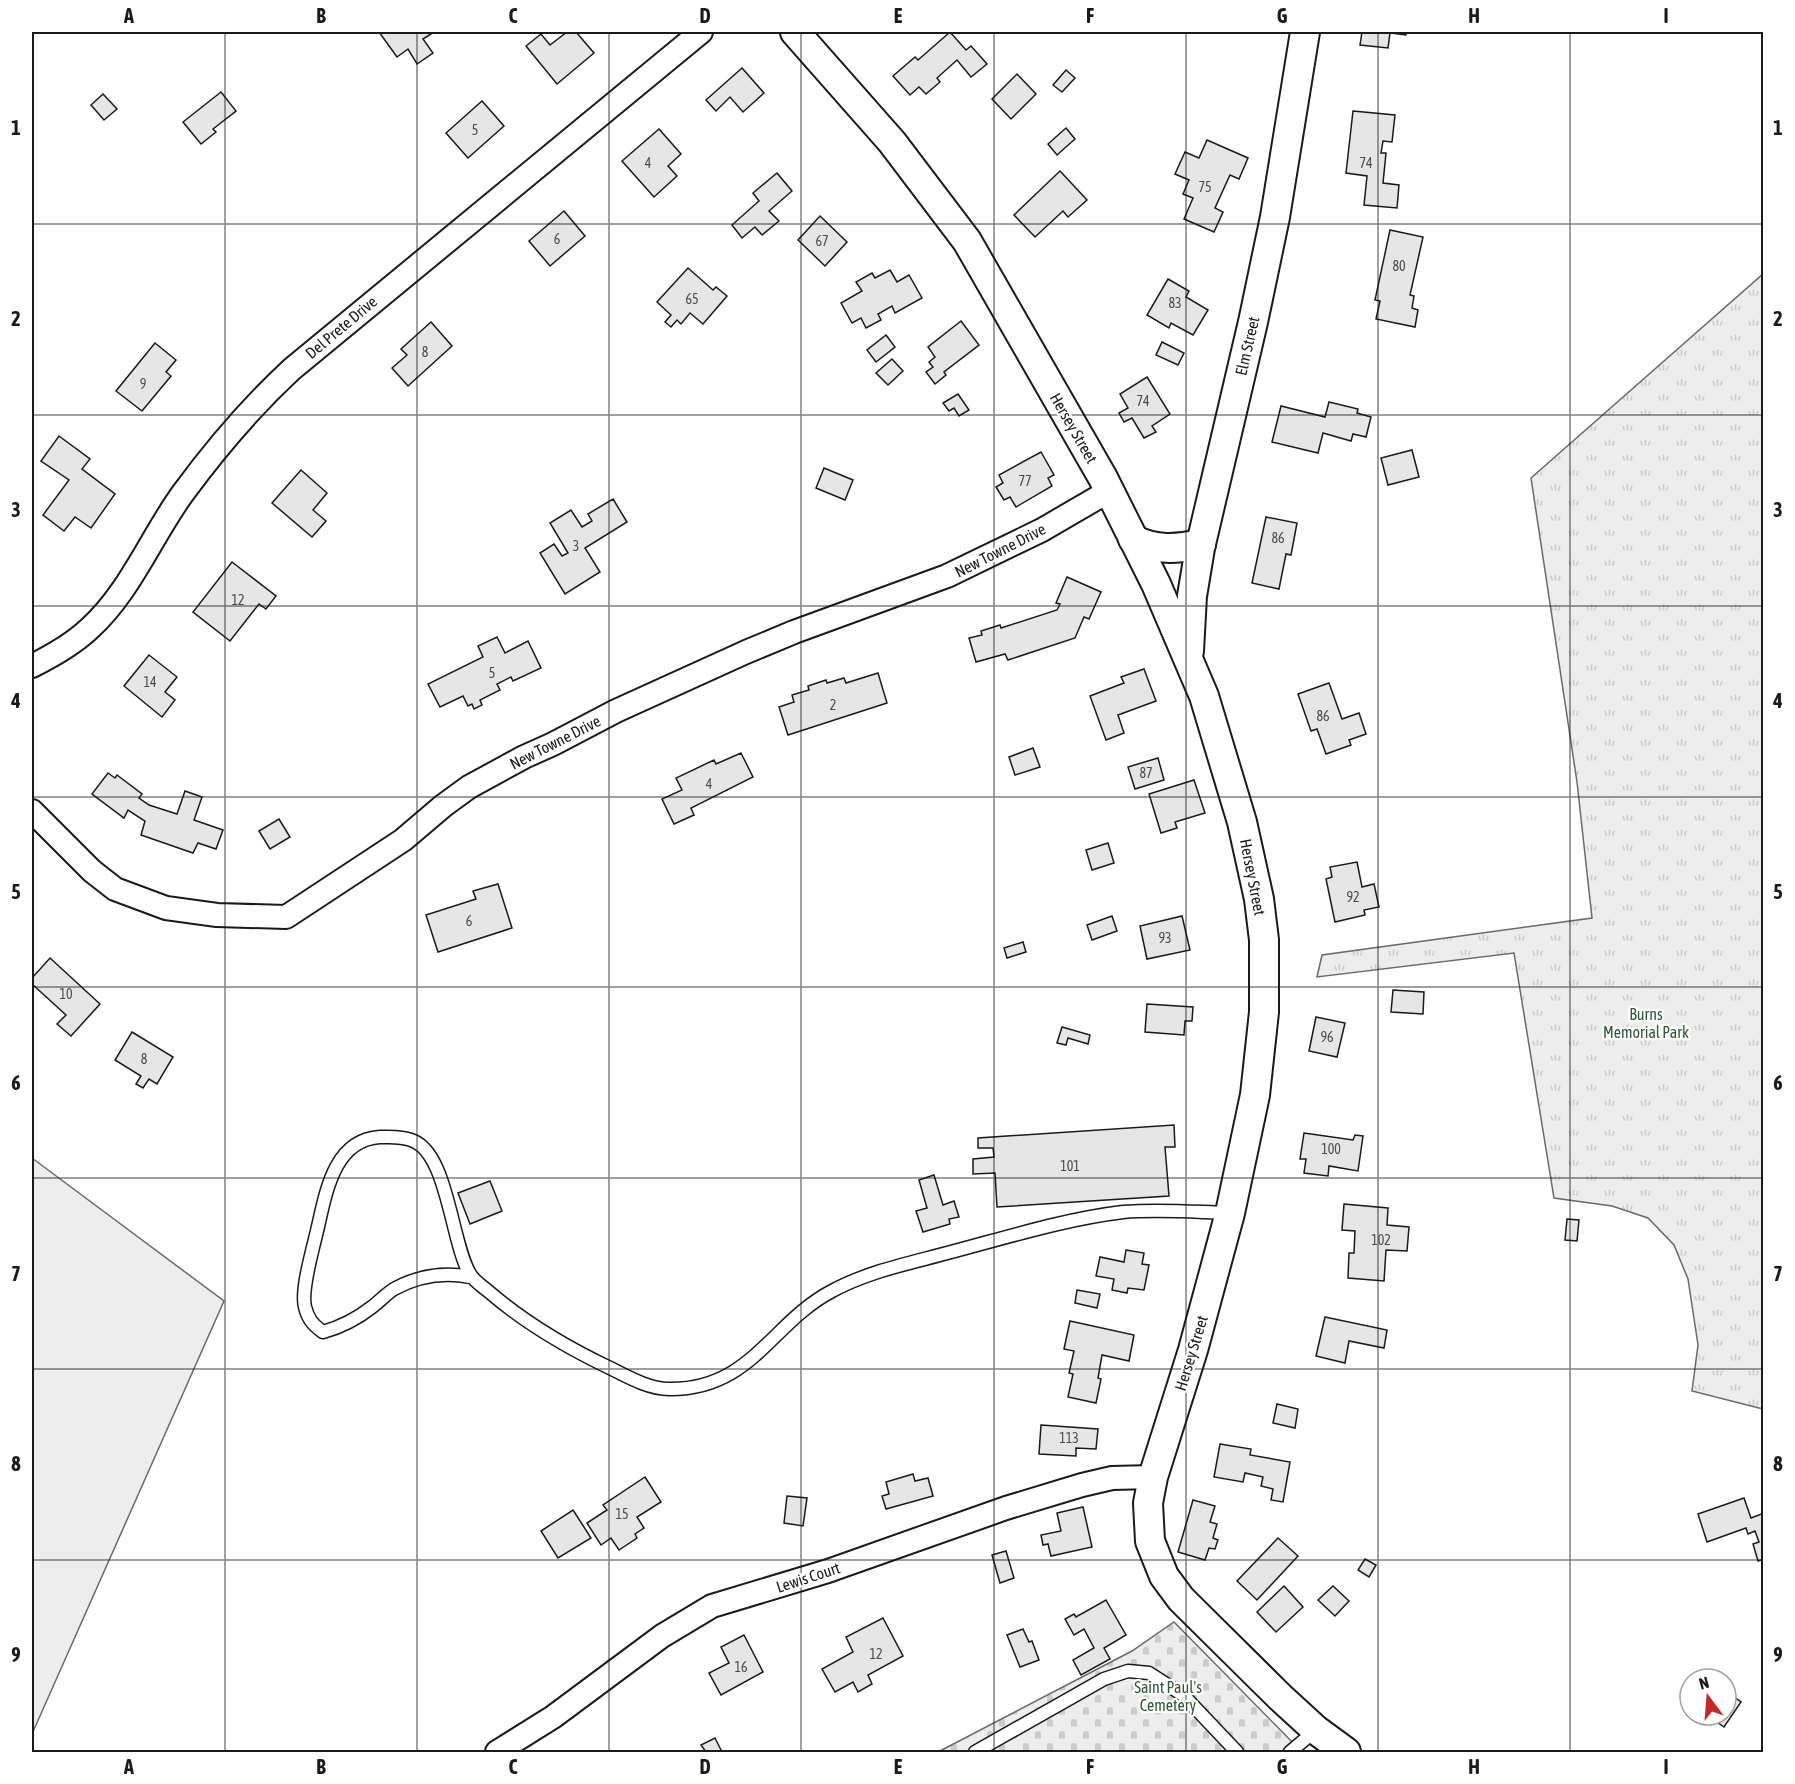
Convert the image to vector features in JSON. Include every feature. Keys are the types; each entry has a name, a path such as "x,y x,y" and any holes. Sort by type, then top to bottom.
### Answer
{"street":[{"name":"Del Prete Drive","path":"32,666 71,644 107,610 123,589 181,496 221,442 292,369 701,32"},
{"name":"Hersey Street","path":"795,32 892,142 967,241 1109,490 1189,659 1204,696 1242,822 1259,898 1264,940 1264,1012 1255,1095 1230,1213 1193,1350 1153,1477 1148,1503 1150,1541 1164,1576 1180,1599 1316,1730 1346,1752"},
{"name":"Elm Street","path":"1189,659 1192,596 1201,544 1268,252 1305,32"},
{"name":"New Towne Drive","path":"32,812 92,871 115,889 166,908 217,915 286,916 388,851 469,787 524,757 626,706 756,648 957,572 1041,530 1109,490"},
{"path":"1133,539 1153,548 1201,544"},
{"name":"Lewis Court","path":"497,1752 553,1717 662,1636 712,1606 828,1571 1006,1508 1082,1485 1112,1478 1153,1477"}],"lane":[{"path":"471,1277 444,1275 413,1281 393,1290 356,1318 333,1329 323,1332 312,1324 304,1305 308,1267 323,1202 342,1155 353,1145 376,1137 398,1137 415,1141 426,1149 438,1174 450,1208 456,1243 471,1277 503,1305 552,1338 628,1377 666,1389 690,1388 724,1377 756,1356 814,1302 857,1279 887,1269 1076,1220 1152,1210 1230,1213"},
{"path":"975,1752 1104,1679 1128,1671 1149,1673 1183,1695 1238,1752"},
{"path":"1290,1752 1316,1730"}],"shaded area":[{"path":"32,1158 224,1301 32,1734"}],"green space":[{"name":"Burns Memorial Park","path":"1763,274 1763,1409 1692,1391 1698,1345 1688,1279 1674,1245 1648,1218 1612,1206 1554,1198 1514,953 1317,977 1322,955 1592,918 1577,782 1531,478"},
{"name":"Saint Paul's Cemetery","path":"1174,1622 1302,1752 938,1752 1132,1651"}],"building":[{"path":"379,32 434,32 423,39 433,53 417,64 408,49 397,57"},
{"path":"567,32 576,32 594,53 557,84 526,46 541,34 550,45"},
{"path":"950,32 966,50 971,46 987,64 971,77 957,60 937,78 940,82 926,94 919,87 910,95 893,76 915,57 918,60"},
{"path":"1362,32 1406,32 1406,35 1390,33 1388,48 1360,45"},
{"path":"742,68 764,93 743,112 730,97 716,111 706,100"},
{"path":"1066,70 1075,78 1062,92 1053,85"},
{"path":"1017,74 1036,94 1011,119 992,99"},
{"path":"221,92 236,111 213,129 216,132 201,144 183,122"},
{"path":"103,94 117,109 104,120 91,105"},
{"path":"482,101 504,126 468,158 446,133"},
{"path":"1353,111 1395,115 1392,142 1383,141 1381,153 1386,153 1383,183 1399,185 1397,208 1364,205 1367,176 1346,173"},
{"path":"1066,128 1075,139 1057,155 1048,144"},
{"path":"659,129 681,154 668,166 677,176 654,197 622,161"},
{"path":"1207,140 1248,158 1239,179 1230,175 1215,208 1223,212 1214,232 1184,219 1193,198 1183,194 1189,180 1175,174 1185,152 1199,158"},
{"path":"1060,171 1087,200 1068,217 1063,211 1035,237 1014,215"},
{"path":"777,173 792,191 769,211 779,221 762,235 755,227 742,238 732,225 759,201 753,193"},
{"path":"564,211 585,236 550,266 529,241"},
{"path":"820,216 847,242 825,266 798,240"},
{"path":"1390,230 1423,237 1410,295 1414,296 1412,308 1418,310 1415,327 1376,319 1380,301 1375,300"},
{"path":"688,268 713,290 716,287 727,296 703,324 690,313 681,324 677,320 671,327 665,322 671,315 657,302"},
{"path":"890,270 897,282 909,275 922,298 895,313 892,306 878,314 881,320 866,328 861,318 852,323 841,303 862,291 856,282 872,273 875,278"},
{"path":"1168,279 1189,291 1186,297 1208,310 1193,335 1171,323 1169,328 1147,315"},
{"path":"961,321 979,345 944,372 946,375 935,384 926,372 933,367 929,362 935,357 928,347"},
{"path":"431,322 452,346 408,386 392,368 407,355 401,349"},
{"path":"886,335 895,347 876,362 867,350"},
{"path":"1162,342 1184,353 1178,365 1156,355"},
{"path":"155,343 176,360 166,372 171,376 142,411 116,391"},
{"path":"892,359 903,371 888,385 876,373"},
{"path":"1147,377 1170,414 1152,426 1156,432 1144,438 1132,418 1124,422 1119,413 1128,408 1120,394"},
{"path":"958,394 969,410 959,416 954,408 949,411 943,403"},
{"path":"1329,402 1358,409 1357,413 1371,417 1366,437 1353,434 1351,441 1323,433 1318,453 1272,442 1281,406 1325,417"},
{"path":"59,436 90,459 82,469 115,494 91,528 75,517 64,531 43,515 69,480 41,461"},
{"path":"1412,450 1419,477 1388,485 1381,458"},
{"path":"1041,452 1054,475 1048,478 1052,486 1016,507 1010,497 1004,500 996,487 1003,483 999,475"},
{"path":"824,468 853,480 845,500 816,488"},
{"path":"301,470 327,493 313,510 326,521 312,537 272,503"},
{"path":"613,499 627,522 585,548 600,572 565,594 540,553 554,544 562,556 568,553 550,523 571,510 582,527 592,521 588,514"},
{"path":"1266,517 1297,523 1291,555 1286,554 1279,589 1252,583"},
{"path":"232,562 276,596 266,609 259,604 230,641 193,612"},
{"path":"1067,577 1101,592 1089,619 1084,617 1075,638 1008,660 1005,654 976,662 969,638 982,635 981,631 1000,625 1001,628 1057,610 1060,604 1056,603"},
{"path":"497,637 505,653 528,641 541,668 513,681 511,677 497,684 500,690 480,700 482,705 474,709 472,704 468,706 463,696 440,707 428,684 483,657 478,646"},
{"path":"149,655 177,677 165,692 175,700 162,717 124,686"},
{"path":"1144,669 1156,701 1118,715 1124,733 1106,740 1090,696 1124,683 1121,677"},
{"path":"878,673 887,703 788,735 779,707 794,702 792,695 809,690 808,686 826,680 827,683 844,678 846,683"},
{"path":"1329,683 1342,719 1359,713 1366,734 1349,740 1351,745 1326,754 1317,729 1311,731 1298,694"},
{"path":"1033,748 1040,767 1015,775 1009,757"},
{"path":"741,753 753,777 691,808 694,815 674,824 662,799 682,790 676,778 714,760 716,764"},
{"path":"1158,758 1164,780 1135,789 1128,767"},
{"path":"108,773 115,778 117,775 142,794 139,798 149,805 177,814 185,791 202,797 194,820 223,830 216,849 198,843 193,853 141,835 145,821 128,810 124,818 92,794"},
{"path":"1194,780 1205,813 1175,822 1177,828 1161,833 1149,794"},
{"path":"279,819 290,837 270,849 259,831"},
{"path":"1108,843 1114,863 1092,870 1086,850"},
{"path":"1357,862 1362,887 1374,884 1379,907 1364,910 1365,915 1335,922 1326,879 1332,877 1330,867"},
{"path":"498,884 512,928 438,952 426,915 476,899 473,891"},
{"path":"1112,916 1117,931 1092,940 1087,925"},
{"path":"1182,916 1190,950 1147,959 1140,926"},
{"path":"1023,942 1026,952 1007,958 1004,948"},
{"path":"50,958 100,1004 71,1036 57,1024 66,1015 32,984 32,978"},
{"path":"1393,990 1424,992 1423,1014 1391,1012"},
{"path":"1147,1004 1193,1007 1192,1021 1185,1021 1184,1035 1145,1032"},
{"path":"1316,1017 1345,1023 1337,1057 1309,1051"},
{"path":"1062,1027 1090,1035 1088,1044 1068,1038 1066,1045 1057,1043"},
{"path":"132,1032 173,1057 157,1084 149,1079 143,1088 136,1084 141,1076 115,1060"},
{"path":"1174,1125 1175,1147 1165,1147 1169,1196 997,1207 995,1173 973,1174 973,1159 994,1157 993,1148 978,1148 978,1138"},
{"path":"1304,1133 1353,1140 1355,1135 1363,1136 1358,1171 1329,1166 1328,1176 1304,1173 1306,1159 1300,1159"},
{"path":"934,1175 943,1205 954,1201 959,1217 949,1219 950,1224 923,1232 916,1211 927,1208 919,1180"},
{"path":"490,1181 502,1211 470,1224 458,1193"},
{"path":"1344,1204 1388,1208 1387,1225 1409,1227 1407,1251 1386,1250 1384,1281 1348,1278 1349,1253 1354,1253 1355,1231 1342,1230"},
{"path":"1567,1219 1579,1220 1577,1241 1565,1240"},
{"path":"1126,1250 1144,1253 1142,1264 1149,1265 1144,1290 1128,1288 1127,1293 1112,1290 1114,1279 1096,1276 1100,1257 1124,1262"},
{"path":"1077,1290 1100,1294 1097,1308 1075,1303"},
{"path":"1325,1317 1387,1330 1384,1348 1349,1341 1345,1363 1316,1356"},
{"path":"1070,1321 1134,1335 1129,1361 1102,1355 1098,1378 1101,1379 1096,1403 1068,1397 1073,1374 1069,1373 1074,1351 1064,1349"},
{"path":"1277,1404 1298,1409 1295,1428 1273,1423"},
{"path":"1041,1425 1098,1429 1096,1449 1076,1448 1076,1456 1039,1454"},
{"path":"1220,1444 1251,1449 1250,1455 1290,1462 1283,1502 1271,1500 1273,1489 1261,1486 1263,1477 1245,1473 1243,1482 1214,1477"},
{"path":"913,1474 915,1481 928,1478 933,1496 886,1509 882,1496 889,1494 886,1482"},
{"path":"645,1477 661,1502 637,1517 644,1528 635,1534 637,1538 619,1550 611,1538 601,1545 587,1523 607,1510 603,1505"},
{"path":"787,1496 807,1498 803,1526 784,1523"},
{"path":"1744,1498 1751,1518 1764,1513 1764,1559 1758,1561 1753,1544 1759,1542 1755,1531 1748,1534 1746,1528 1707,1542 1698,1514"},
{"path":"1193,1500 1215,1506 1210,1522 1217,1524 1213,1538 1218,1540 1215,1549 1209,1548 1205,1560 1178,1552"},
{"path":"1083,1507 1092,1547 1051,1556 1048,1544 1043,1545 1041,1535 1061,1531 1057,1513"},
{"path":"573,1510 591,1538 558,1558 541,1531"},
{"path":"1278,1538 1298,1556 1257,1600 1237,1581"},
{"path":"1006,1551 1014,1578 1000,1583 992,1555"},
{"path":"1365,1559 1376,1565 1369,1577 1358,1570"},
{"path":"1284,1586 1303,1607 1276,1632 1257,1612"},
{"path":"1333,1586 1349,1601 1335,1616 1318,1600"},
{"path":"1106,1600 1126,1635 1104,1648 1110,1659 1081,1675 1073,1660 1094,1648 1084,1629 1074,1635 1065,1619 1074,1614 1076,1617"},
{"path":"883,1618 903,1656 868,1675 872,1684 858,1692 853,1682 835,1692 822,1669 853,1652 846,1637"},
{"path":"1023,1629 1029,1642 1032,1641 1039,1660 1020,1667 1007,1635"},
{"path":"744,1635 763,1672 721,1695 709,1673 729,1663 721,1647"},
{"path":"715,1738 722,1752 706,1752 701,1745"}]}
